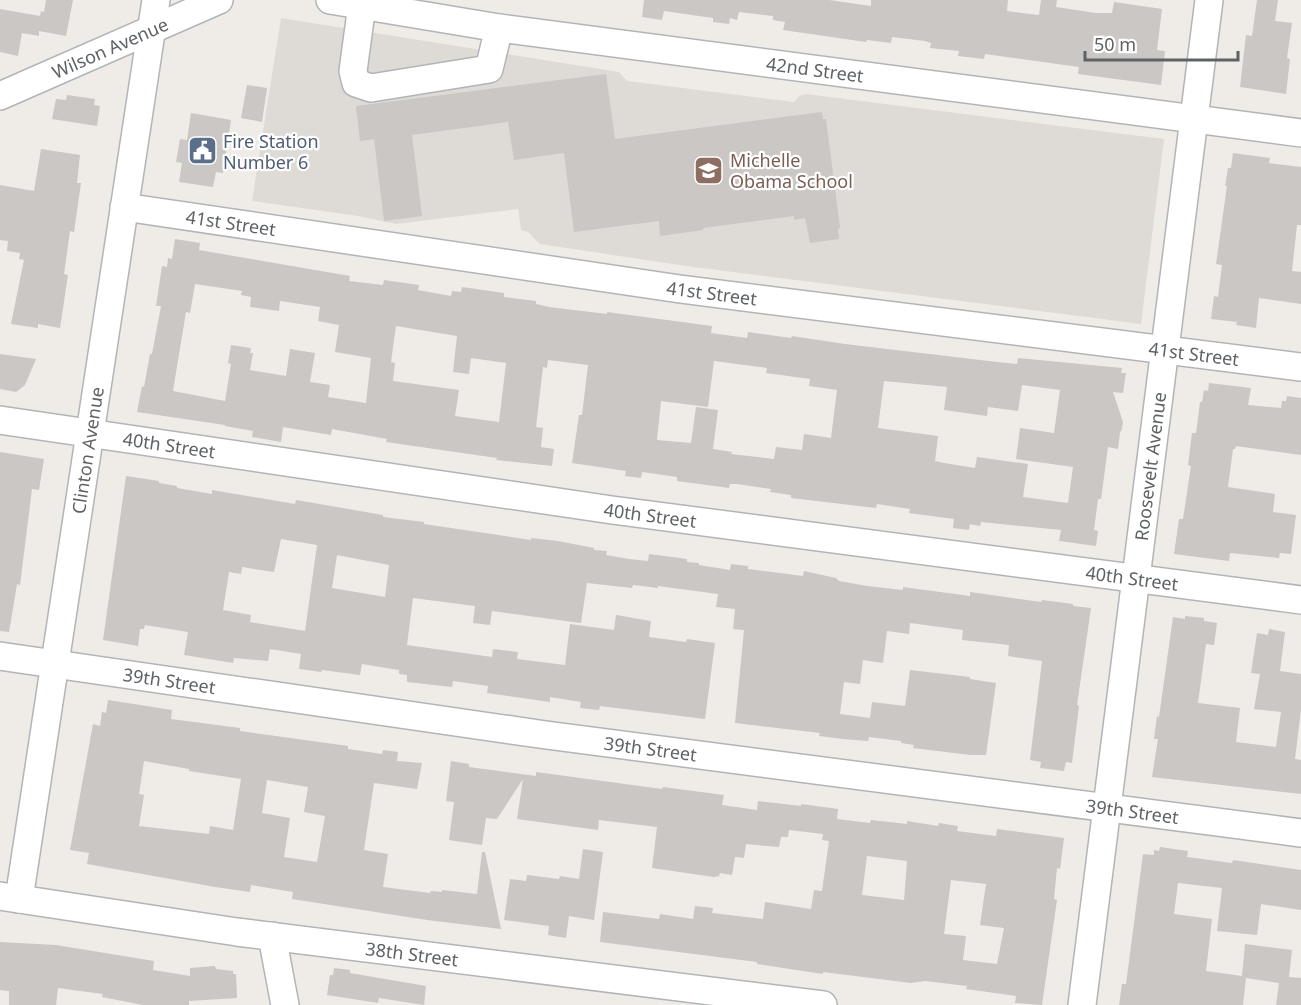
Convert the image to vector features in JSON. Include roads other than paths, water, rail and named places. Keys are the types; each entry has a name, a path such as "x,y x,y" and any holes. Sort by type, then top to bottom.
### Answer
{"street":[{"name":"Clinton Avenue","path":"9,897 55,664 156,0"},
{"name":"Wilson Avenue","path":"0,96 219,0"},
{"name":"42nd Street","path":"330,0 499,28 1301,133"},
{"name":"Roosevelt Avenue","path":"1082,1005 1209,0"},
{"path":"362,5 353,72 356,83 370,88 489,69 499,28"},
{"name":"41st Street","path":"124,207 680,289 1301,367"},
{"name":"40th Street","path":"0,420 612,510 1301,600"},
{"name":"39th Street","path":"0,656 546,735 1301,833"},
{"name":"38th Street","path":"9,897 272,936 824,1005"},
{"path":"272,936 285,1005"}],"place":[{"name":"Fire Station Number 6","path":"202,151"},
{"name":"Michelle Obama School","path":"709,170"}]}
